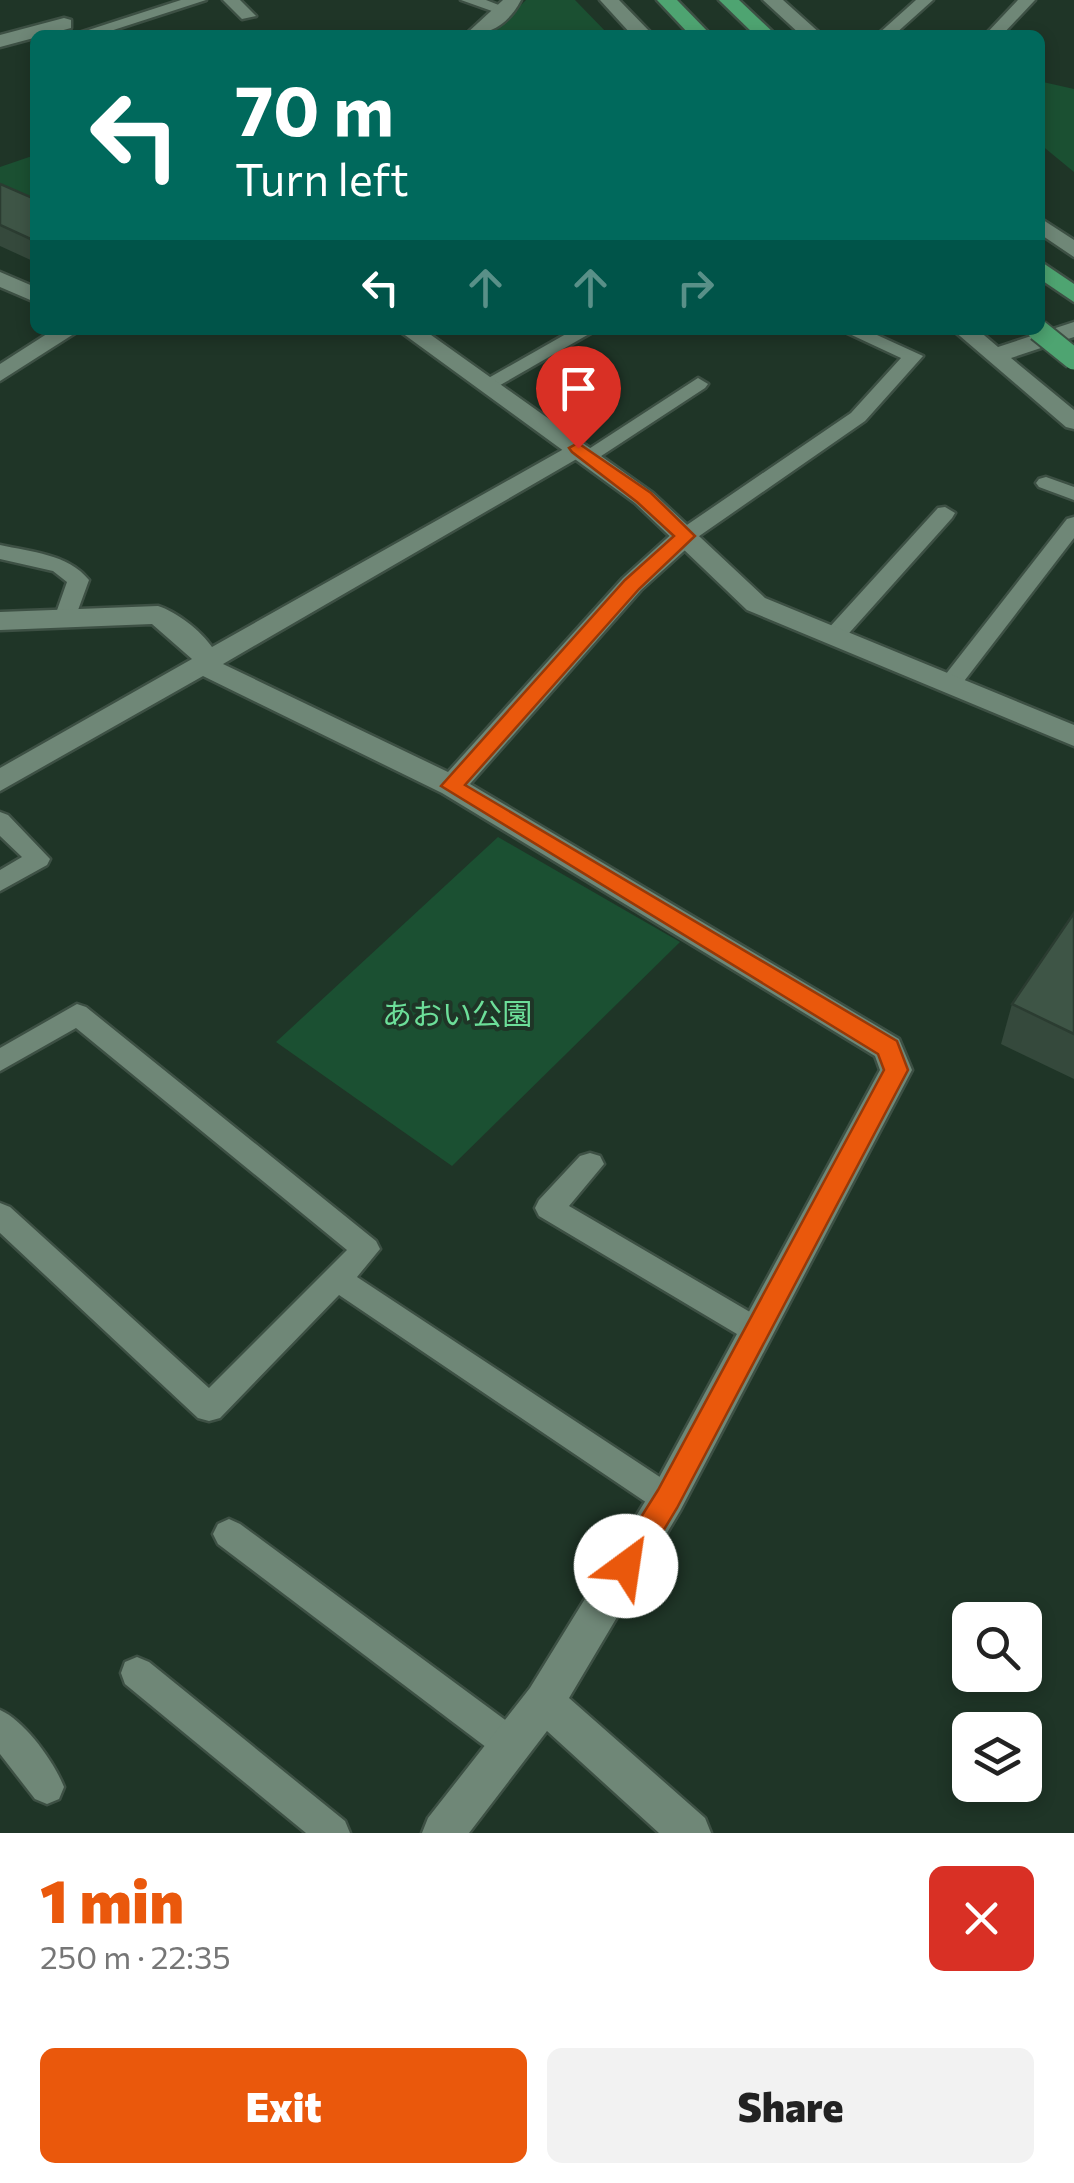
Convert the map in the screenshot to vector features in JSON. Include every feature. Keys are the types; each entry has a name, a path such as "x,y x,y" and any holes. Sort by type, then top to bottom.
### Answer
{"highway":[{"path":"666,0 696,30"},
{"path":"728,0 761,30"},
{"path":"1045,272 1074,295"},
{"path":"1044,335 1074,360"}],"street":[{"path":"52,0 72,30"},
{"path":"609,0 638,30"},
{"path":"773,0 806,30"},
{"path":"481,30 509,5"},
{"path":"0,40 30,36"},
{"path":"1045,228 1074,250"},
{"path":"0,278 30,293"},
{"path":"994,356 1074,329"},
{"path":"0,374 61,335"},
{"path":"416,335 644,498 756,604 1074,736"},
{"path":"970,335 1074,422"},
{"path":"0,780 206,659 583,452"},
{"path":"452,786 632,584 685,536"},
{"path":"0,621 158,615 196,644 214,671 452,786 888,1048 896,1070 668,1499 544,1702 443,1833"},
{"path":"544,1702 690,1833"}],"lane":[{"path":"77,30 198,0"},
{"path":"231,0 248,16"},
{"path":"469,0 509,5"},
{"path":"891,30 925,0"},
{"path":"998,30 1028,0"},
{"path":"488,384 579,335"},
{"path":"685,536 858,417 913,356 862,335"},
{"path":"583,452 698,384"},
{"path":"1046,483 1074,494"},
{"path":"834,636 945,514"},
{"path":"950,684 1074,524"},
{"path":"0,552 60,566 78,580 66,616"},
{"path":"0,821 38,859 0,882"},
{"path":"0,1062 77,1014 366,1250 208,1408 0,1214"},
{"path":"590,1164 550,1208 757,1331"},
{"path":"339,1280 668,1499"},
{"path":"229,1534 512,1745"},
{"path":"137,1673 333,1833"},
{"path":"0,1727 47,1788"}],"green space":[{"path":"526,0 575,0 604,30 495,30"},
{"path":"1045,82 1074,89 1074,172 1045,148"},
{"path":"30,157 30,210 0,196 0,167"},
{"name":"あおい公園","path":"498,837 680,942 452,1166 276,1042"}],"building":[{"path":"0,184 30,197 30,239 0,225"},
{"path":"1074,913 1074,1034 1012,1004"}],"route":[{"path":"578,448 644,498 685,536 632,584 452,786 888,1048 896,1070 668,1499 626,1566"}]}
